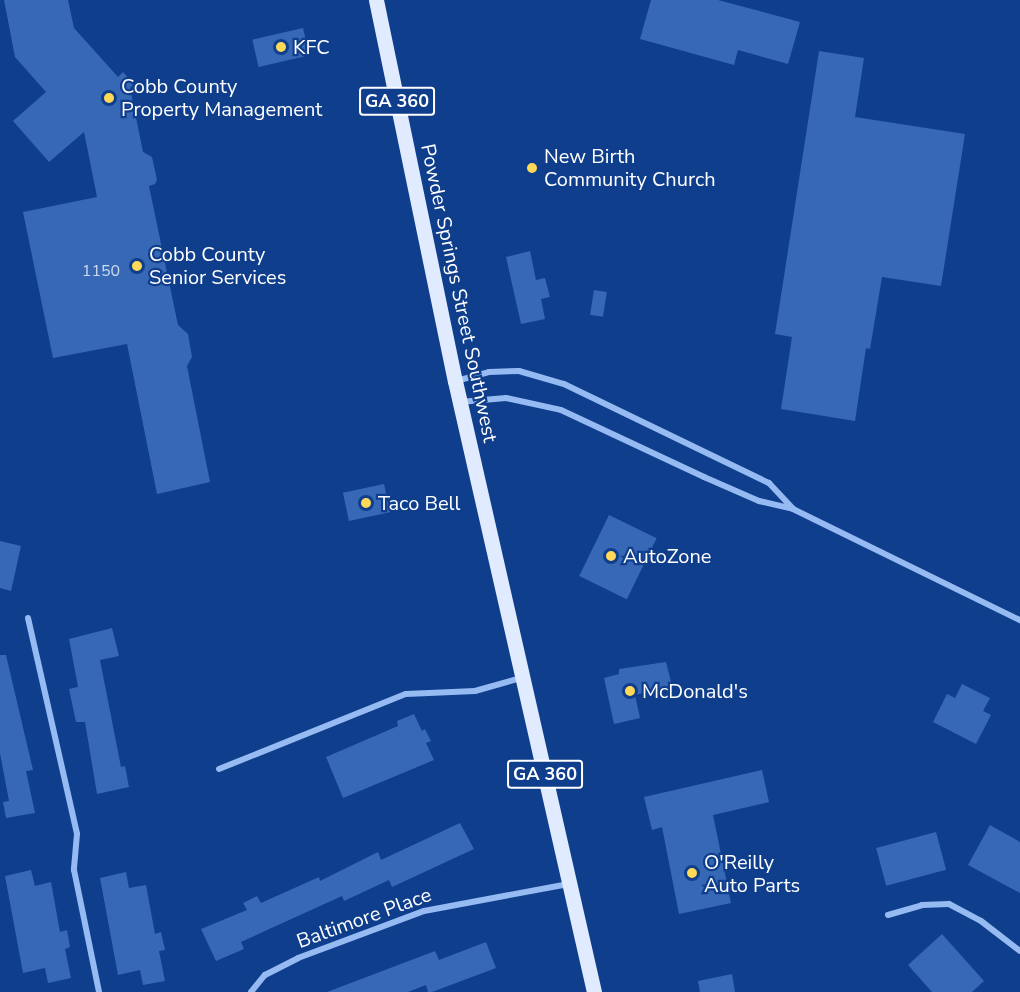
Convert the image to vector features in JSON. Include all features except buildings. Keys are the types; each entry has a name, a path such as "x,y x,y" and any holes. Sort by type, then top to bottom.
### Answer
{"main road":[{"name":"Powder Springs Street Southwest","path":"376,0 459,402 524,678"},
{"name":"GA 360","path":"524,678 594,992"}],"street":[{"path":"455,381 489,372 519,371 564,384 769,483 794,509"},
{"path":"459,402 506,398 561,410 759,501 794,509 1020,620"},
{"path":"28,618 77,834 74,870 99,992"},
{"path":"219,769 406,694 475,691 524,678"},
{"name":"Baltimore Place","path":"251,992 265,975 298,958 424,911 569,884"},
{"path":"888,915 922,905 948,904 981,921 1020,951"}],"place":[{"name":"KFC","path":"281,47"},
{"name":"Cobb County Property Management","path":"109,98"},
{"name":"New Birth Community Church","path":"532,168"},
{"name":"Cobb County Senior Services","path":"137,266"},
{"name":"Taco Bell","path":"366,503"},
{"name":"AutoZone","path":"611,556"},
{"name":"McDonald's","path":"630,691"},
{"name":"O'Reilly Auto Parts","path":"692,873"}]}
